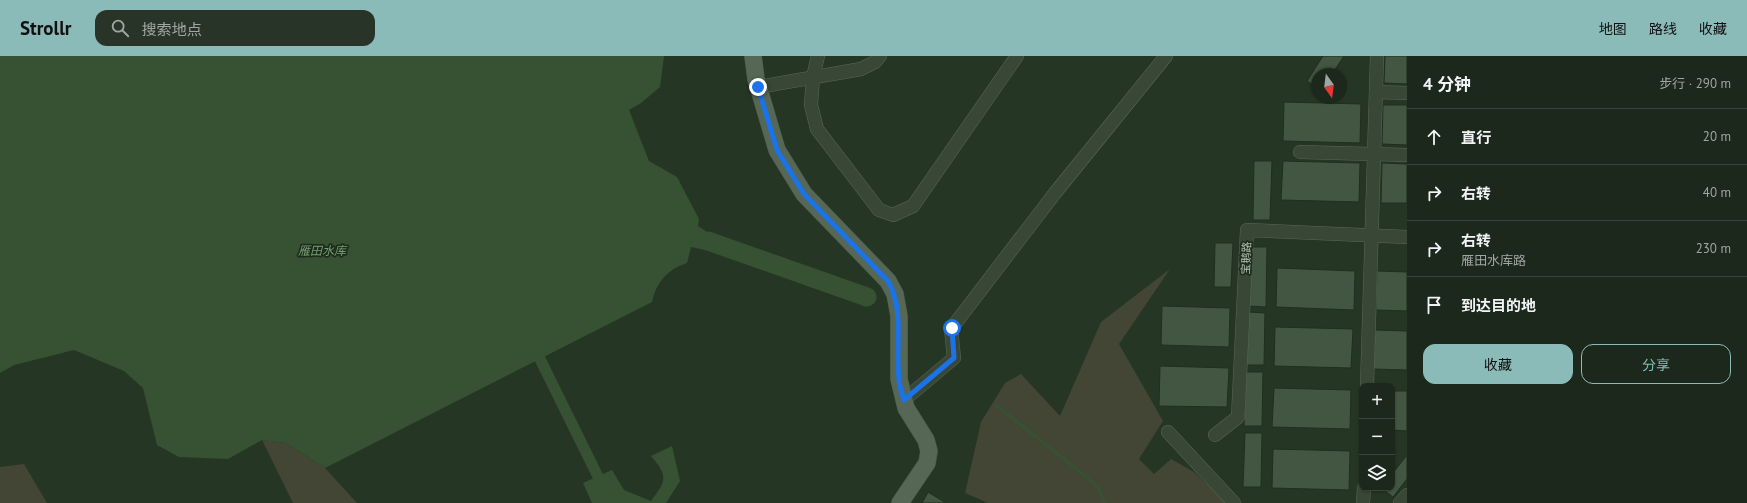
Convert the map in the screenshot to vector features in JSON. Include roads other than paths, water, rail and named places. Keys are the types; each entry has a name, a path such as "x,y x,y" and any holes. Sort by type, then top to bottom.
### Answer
{"main road":[{"path":"753,56 758,87 777,150 804,194 888,281 895,294 899,316 899,379 906,408 926,440 929,451 927,463 900,503"}],"lane":[{"path":"818,56 813,77 811,105 816,130 879,210 893,215 913,206 1017,56"},
{"path":"758,87 861,69 875,62 880,56"},
{"path":"904,400 954,358 952,328 1054,193 1166,56"},
{"path":"1367,383 1377,56"},
{"path":"1376,92 1407,93"},
{"path":"1300,152 1407,155"},
{"name":"宝鹅路","path":"1215,435 1238,417 1247,230 1407,237"},
{"path":"1168,432 1234,503"},
{"path":"1363,503 1364,491"},
{"path":"1400,503 1407,495"}],"water":[{"name":"雁田水库","path":"0,56 664,56 660,87 641,103 629,110 649,161 677,177 699,219 698,226 710,234 705,250 691,247 687,263 674,269 664,277 656,288 652,302 325,468 286,443 262,440 228,459 179,457 157,445 143,388 124,371 74,350 14,365 0,373"},
{"path":"672,446 680,481 666,503 592,503 583,483 612,470 624,490 651,501 663,483 663,473 651,456"}],"waterway":[{"path":"708,241 867,297"},
{"path":"539,344 540,359 611,503"},
{"path":"997,406 1083,474 1099,489 1105,503"}]}
